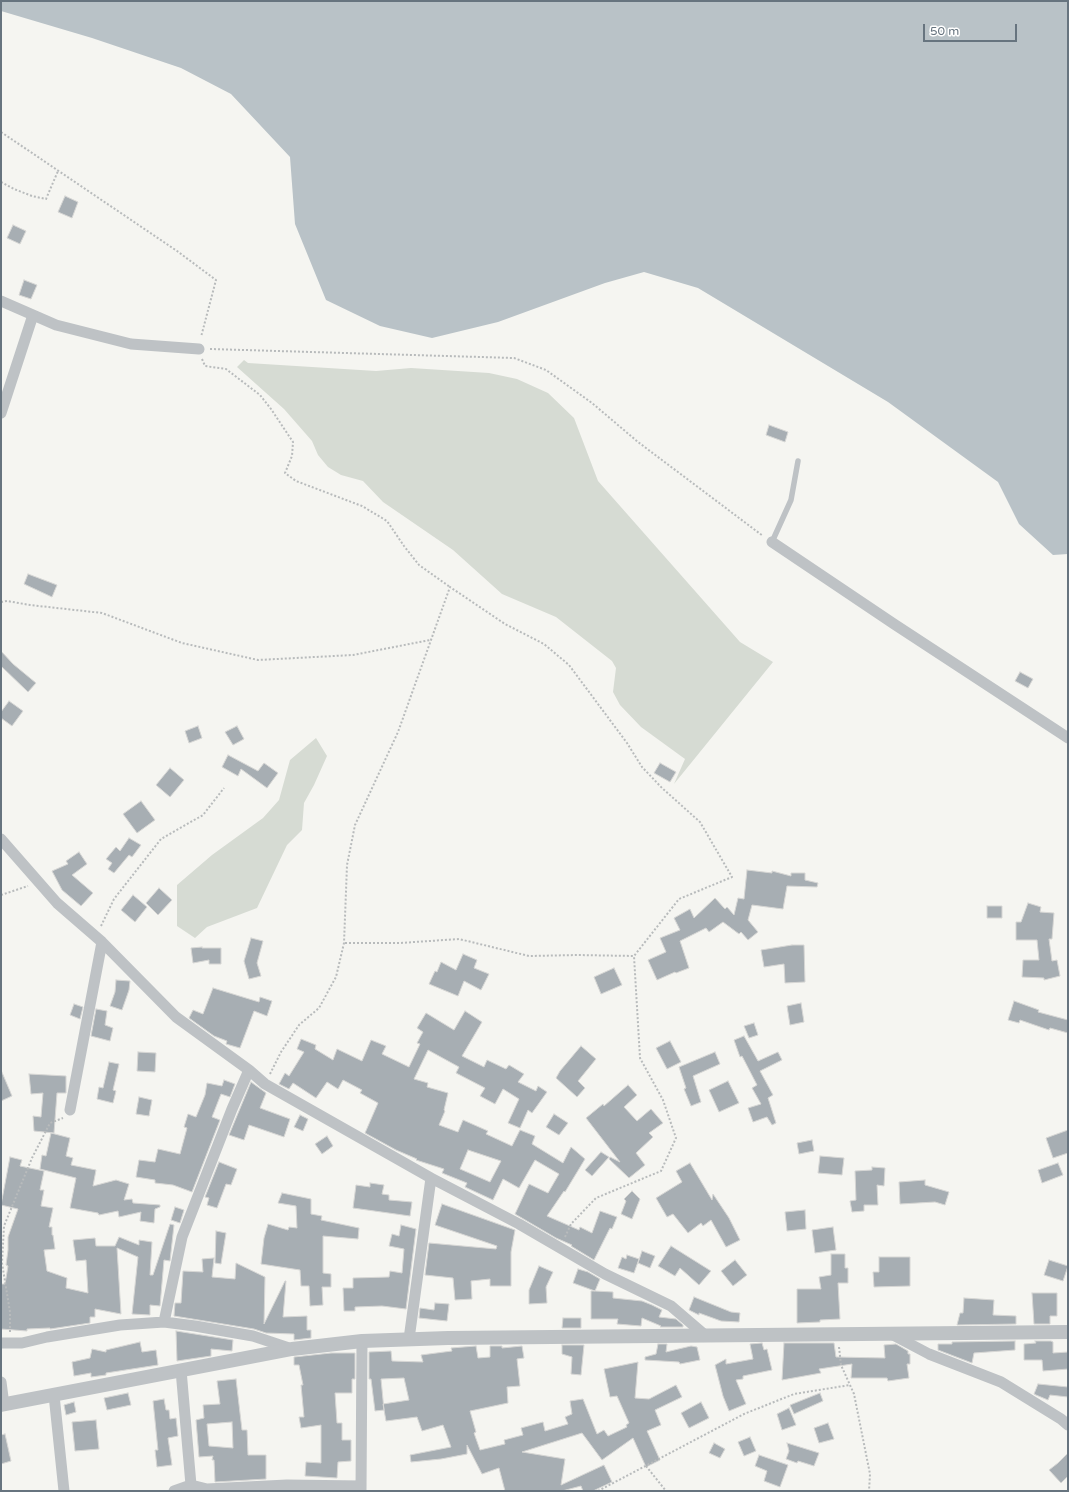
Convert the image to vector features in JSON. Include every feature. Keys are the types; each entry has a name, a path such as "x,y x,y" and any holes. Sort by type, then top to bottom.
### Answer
{"street":[{"path":"1,301 56,324 131,344 198,349"},
{"path":"1,413 33,315"},
{"path":"772,542 1068,738"},
{"path":"1,839 57,903 100,940 176,1017 249,1070 265,1084 431,1178 519,1224 605,1274 671,1306 706,1336"},
{"path":"70,1110 100,940"},
{"path":"164,1322 182,1237 232,1109 249,1070"},
{"path":"409,1339 431,1178"},
{"path":"5,1343 22,1344 47,1337 120,1324 164,1322 253,1336 292,1349"},
{"path":"1,1382 2,1405 292,1349 362,1341 409,1339 1068,1332"},
{"path":"893,1335 929,1354 1001,1382 1061,1419 1068,1425"},
{"path":"174,1491 191,1485 207,1489 287,1485 361,1488 362,1341"},
{"path":"181,1370 191,1485"},
{"path":"54,1395 64,1491"}],"lane":[{"path":"772,542 792,500 798,461"}],"path":[{"path":"1,132 177,251 216,280 198,349 205,366 226,369 260,396 275,415 293,442 292,456 285,473 296,481 362,506 387,521 419,565 505,624 544,644 569,665 627,743 642,767 662,788 700,822 732,877 679,899 634,956 640,1058 663,1100 676,1138 661,1171 596,1198 571,1224 560,1248"},
{"path":"1,182 32,196 46,199 58,170"},
{"path":"198,349 514,358 546,370 552,374 592,403 638,442 772,542"},
{"path":"265,1084 281,1052 299,1025 319,1008 336,977 344,943 347,865 355,825 398,732 450,587"},
{"path":"1,602 7,601 102,613 182,643 258,660 353,655 430,640"},
{"path":"100,940 103,921 114,899 161,839 203,815 224,788"},
{"path":"1,895 39,882"},
{"path":"344,943 400,943 459,939 529,956 634,956"},
{"path":"5,1343 10,1312 2,1263 4,1226 32,1158 50,1123 62,1119 70,1110"},
{"path":"837,1335 841,1365 854,1394 870,1474 870,1491"},
{"path":"598,1491 744,1414 794,1394 850,1385"},
{"path":"646,1466 666,1491"}],"shaded area":[{"path":"1,1 1068,1 1068,554 1053,555 1019,524 998,482 888,402 698,288 644,272 605,283 498,322 432,338 380,326 326,300 295,224 290,157 231,94 181,68 92,38 1,11"},
{"path":"244,360 248,363 376,371 411,368 489,373 517,379 548,393 574,418 598,481 740,642 773,662 674,784 685,759 641,727 620,705 613,692 616,668 612,661 556,617 502,594 453,550 383,502 363,481 341,475 328,467 318,455 312,441 284,409 237,367"},
{"path":"316,738 327,756 304,803 302,830 287,845 257,908 207,927 195,938 177,926 177,885 212,855 263,818 279,800 290,760"}],"building":[{"path":"65,196 78,202 72,218 58,212"},
{"path":"13,225 26,231 20,244 7,238"},
{"path":"24,280 37,285 31,299 19,295"},
{"path":"769,425 788,432 785,442 766,435"},
{"path":"28,574 57,585 52,597 24,584"},
{"path":"1,651 13,664 36,683 28,692 1,666"},
{"path":"1020,672 1033,679 1028,688 1015,681"},
{"path":"9,701 23,711 12,726 1,718 1,712"},
{"path":"198,726 202,738 189,743 185,731"},
{"path":"237,726 244,739 233,745 225,732"},
{"path":"228,755 258,771 264,763 278,773 267,788 241,769 238,776 222,767"},
{"path":"660,763 676,772 670,782 654,773"},
{"path":"170,768 184,780 170,797 156,785"},
{"path":"141,801 155,820 137,833 123,814"},
{"path":"129,838 141,845 132,857 129,855 114,873 108,869 112,863 106,859 116,847 120,851"},
{"path":"79,852 87,864 72,875 93,893 81,906 62,890 52,871 68,864 66,861"},
{"path":"747,870 772,873 772,871 791,876 791,873 805,873 805,880 818,883 817,887 787,886 783,909 752,905 748,920 758,932 748,940 741,932 739,934 723,922 709,932 706,928 680,941 689,968 657,980 648,960 666,952 660,938 680,930 674,918 690,909 694,918 715,898 725,909 727,907 734,915 738,898 744,899"},
{"path":"159,888 172,900 158,915 146,903"},
{"path":"133,895 147,907 135,922 121,910"},
{"path":"1028,903 1041,907 1040,912 1054,913 1052,939 1049,939 1052,961 1057,960 1060,976 1044,980 1044,978 1022,977 1023,960 1039,960 1037,940 1016,940 1016,922 1021,922"},
{"path":"987,906 1002,906 1002,918 987,918"},
{"path":"251,938 263,941 257,963 261,976 249,979 244,961"},
{"path":"792,945 804,945 805,982 785,983 784,964 764,967 761,950"},
{"path":"191,948 221,948 221,964 209,964 209,960 193,963"},
{"path":"463,954 477,960 474,968 489,974 481,990 464,981 458,996 429,984 435,971 437,972 441,962 456,970"},
{"path":"614,968 622,985 601,994 594,977"},
{"path":"116,980 130,981 129,990 122,1010 110,1006 115,992"},
{"path":"213,988 259,1002 260,997 272,1001 267,1016 254,1011 240,1048 226,1044 227,1041 214,1036 189,1018 193,1010 203,1014"},
{"path":"1014,1001 1039,1010 1038,1012 1068,1020 1068,1033 1050,1028 1049,1030 1020,1020 1019,1023 1008,1020"},
{"path":"801,1003 804,1022 790,1025 787,1006"},
{"path":"74,1004 83,1007 80,1019 70,1015"},
{"path":"96,1009 107,1011 105,1025 113,1028 110,1041 91,1036"},
{"path":"465,1011 482,1022 462,1056 484,1067 487,1060 506,1069 509,1065 524,1074 518,1082 536,1091 538,1086 547,1092 532,1113 528,1110 520,1128 508,1123 519,1099 503,1089 495,1104 480,1096 485,1088 456,1073 459,1067 428,1050 414,1079 428,1083 427,1087 448,1093 445,1111 439,1125 458,1132 463,1120 488,1131 486,1134 512,1146 520,1130 535,1136 532,1144 563,1163 571,1147 585,1159 565,1192 564,1191 547,1216 579,1230 580,1227 592,1233 600,1211 617,1217 612,1229 610,1228 594,1260 571,1246 572,1245 556,1238 515,1214 529,1184 548,1193 559,1174 535,1160 519,1188 503,1179 493,1200 465,1187 467,1183 442,1173 444,1169 416,1160 417,1159 396,1150 365,1133 378,1103 360,1093 362,1090 343,1080 338,1089 327,1082 316,1098 293,1083 289,1089 279,1084 285,1073 289,1076 304,1052 297,1049 301,1039 316,1045 315,1049 333,1060 337,1049 362,1061 371,1040 386,1046 382,1054 409,1067 420,1044 417,1043 423,1032 417,1028 426,1013 454,1030","holes":["468,1150 501,1161 490,1182 460,1169"]},
{"path":"754,1023 758,1035 749,1038 744,1026"},
{"path":"744,1036 758,1061 778,1052 782,1060 760,1071 773,1095 768,1098 776,1123 772,1125 767,1117 753,1122 748,1108 761,1104 752,1088 757,1085 742,1056 740,1057 734,1040"},
{"path":"670,1041 681,1062 667,1069 656,1048"},
{"path":"581,1046 596,1059 578,1081 585,1088 577,1097 556,1078"},
{"path":"138,1052 156,1053 155,1072 137,1071"},
{"path":"715,1052 720,1064 693,1076 701,1102 691,1106 684,1089 686,1088 679,1067"},
{"path":"109,1062 119,1064 113,1090 116,1091 113,1103 97,1099 99,1087 103,1088"},
{"path":"1,1070 12,1096 1,1101"},
{"path":"29,1074 66,1076 66,1093 57,1093 54,1133 34,1131 33,1116 41,1117 43,1093 31,1094"},
{"path":"224,1080 235,1084 230,1097 221,1094 212,1117 220,1120 192,1192 173,1185 155,1183 155,1180 136,1177 139,1160 155,1162 158,1149 180,1154 187,1128 184,1127 188,1114 196,1117 205,1095 207,1083 222,1086"},
{"path":"728,1081 739,1103 719,1112 709,1090"},
{"path":"251,1082 266,1093 260,1108 290,1119 284,1137 249,1125 244,1140 229,1135"},
{"path":"628,1085 637,1095 624,1107 637,1121 651,1109 663,1123 649,1133 653,1137 636,1153 645,1165 629,1178 609,1159 610,1157 620,1162 586,1118 603,1104 604,1106"},
{"path":"139,1097 152,1100 149,1116 136,1114"},
{"path":"554,1114 568,1123 559,1135 546,1127"},
{"path":"300,1115 308,1119 303,1131 294,1127"},
{"path":"1068,1130 1068,1153 1053,1158 1046,1138"},
{"path":"51,1133 70,1138 66,1156 73,1158 71,1165 96,1170 93,1186 116,1180 129,1184 124,1200 132,1199 133,1203 160,1205 160,1207 155,1209 154,1223 140,1221 141,1212 119,1217 118,1211 99,1215 98,1213 70,1208 76,1178 40,1169 42,1155 46,1156"},
{"path":"327,1136 333,1146 322,1154 315,1144"},
{"path":"812,1140 814,1151 799,1154 797,1143"},
{"path":"601,1152 609,1157 592,1176 585,1170"},
{"path":"820,1156 844,1158 842,1175 818,1173"},
{"path":"10,1157 22,1160 20,1166 44,1171 40,1190 44,1190 41,1206 53,1208 49,1227 52,1227 55,1249 44,1250 47,1271 67,1278 66,1288 88,1293 86,1260 76,1261 73,1240 95,1238 96,1246 115,1246 119,1237 139,1245 139,1240 152,1242 150,1275 153,1275 170,1224 174,1225 170,1261 164,1260 160,1306 150,1305 150,1315 132,1314 138,1257 117,1248 121,1314 95,1309 95,1317 90,1317 90,1323 50,1329 27,1329 27,1331 1,1329 1,1284 5,1284 8,1266 6,1265 8,1237 18,1209 1,1205"},
{"path":"219,1162 237,1169 231,1185 226,1184 217,1208 207,1205 209,1198 205,1197"},
{"path":"690,1163 712,1200 713,1194 729,1218 740,1240 726,1247 711,1220 703,1226 701,1223 688,1233 673,1214 667,1217 656,1198 682,1182 676,1171"},
{"path":"1058,1163 1063,1175 1042,1183 1038,1170"},
{"path":"872,1167 885,1168 884,1186 877,1185 878,1205 864,1205 864,1211 852,1212 850,1201 856,1200 855,1171 872,1170"},
{"path":"925,1180 925,1185 949,1192 945,1205 935,1202 900,1204 899,1182"},
{"path":"370,1183 384,1185 382,1194 389,1195 389,1200 412,1202 410,1216 353,1208 356,1185 370,1187"},
{"path":"632,1191 640,1199 632,1219 621,1214 626,1201 624,1199"},
{"path":"282,1193 311,1199 311,1214 322,1216 321,1220 359,1228 358,1239 323,1236 323,1273 331,1274 331,1287 322,1287 323,1305 310,1306 309,1286 301,1286 300,1270 261,1264 264,1238 268,1224 288,1230 289,1227 297,1228 296,1206 278,1203"},
{"path":"442,1204 515,1230 511,1252 511,1286 490,1286 490,1279 471,1281 472,1299 455,1300 453,1278 425,1275 429,1243 496,1249 497,1246 435,1225"},
{"path":"175,1207 184,1210 180,1223 171,1220"},
{"path":"805,1210 806,1229 787,1231 785,1212"},
{"path":"401,1225 416,1229 406,1309 382,1306 355,1307 355,1311 344,1311 343,1288 353,1288 353,1278 389,1277 390,1271 402,1273 404,1249 389,1246 392,1234 399,1236"},
{"path":"833,1227 836,1250 815,1253 812,1230"},
{"path":"216,1231 226,1233 221,1264 215,1263"},
{"path":"671,1246 711,1271 699,1285 680,1268 675,1276 658,1266"},
{"path":"642,1251 655,1256 650,1268 638,1263"},
{"path":"831,1254 845,1254 845,1268 848,1268 848,1283 838,1283 840,1319 797,1323 797,1289 821,1289 819,1277 831,1275"},
{"path":"627,1255 639,1259 634,1273 618,1268 622,1257 626,1259"},
{"path":"879,1257 910,1257 910,1286 874,1287 873,1272 879,1272"},
{"path":"214,1258 212,1277 235,1279 236,1263 265,1277 264,1324 286,1281 283,1317 307,1316 307,1330 311,1330 311,1338 294,1340 294,1334 266,1333 254,1329 174,1316 175,1303 181,1303 183,1271 203,1272 202,1259"},
{"path":"735,1260 747,1275 733,1286 721,1271"},
{"path":"1049,1260 1068,1266 1063,1281 1044,1275"},
{"path":"539,1266 553,1272 546,1287 547,1303 529,1304 529,1290"},
{"path":"578,1269 588,1272 600,1279 595,1291 573,1283"},
{"path":"591,1291 613,1292 613,1298 642,1301 662,1310 659,1317 676,1319 683,1325 683,1327 660,1327 661,1326 642,1318 641,1326 617,1324 618,1319 591,1319"},
{"path":"1032,1293 1057,1293 1057,1316 1050,1316 1050,1324 1034,1324"},
{"path":"694,1297 731,1312 740,1313 739,1322 721,1321 699,1313 699,1315 689,1310"},
{"path":"964,1298 994,1300 993,1315 1016,1316 1016,1324 957,1325 960,1313 963,1313"},
{"path":"435,1303 449,1304 447,1321 419,1318 420,1308 434,1310"},
{"path":"563,1318 581,1318 581,1328 562,1328"},
{"path":"176,1331 233,1340 232,1351 211,1349 211,1356 177,1361"},
{"path":"1015,1341 1015,1350 974,1353 972,1363 938,1350 938,1344 952,1344 952,1342"},
{"path":"1035,1341 1053,1342 1053,1353 1068,1352 1068,1369 1043,1371 1042,1360 1024,1360 1024,1344 1036,1343"},
{"path":"140,1342 142,1352 156,1350 158,1365 106,1373 106,1375 91,1377 91,1373 74,1376 72,1362 90,1358 92,1349 106,1352 106,1350"},
{"path":"762,1343 764,1350 767,1349 772,1370 743,1376 743,1379 736,1380 746,1404 729,1411 723,1396 715,1365 726,1359 726,1364 753,1359 750,1344"},
{"path":"784,1343 834,1343 836,1357 885,1358 884,1345 896,1344 908,1351 908,1354 910,1354 910,1364 907,1364 909,1378 888,1381 887,1378 851,1378 852,1364 819,1369 821,1373 782,1380"},
{"path":"658,1344 667,1344 666,1352 691,1346 697,1347 700,1360 680,1364 679,1362 645,1360 645,1357 656,1354"},
{"path":"562,1345 584,1345 581,1375 571,1374 572,1357 562,1354"},
{"path":"476,1346 478,1358 490,1357 490,1346 502,1346 502,1348 522,1346 524,1358 517,1359 520,1386 507,1387 508,1403 470,1411 476,1432 474,1433 480,1450 505,1444 504,1440 523,1435 521,1428 543,1422 545,1431 568,1424 565,1417 572,1414 570,1401 583,1399 597,1434 604,1430 608,1436 627,1427 626,1425 629,1423 617,1396 610,1397 604,1369 638,1362 635,1398 649,1399 676,1385 682,1397 655,1410 661,1425 647,1431 660,1460 646,1467 633,1438 602,1460 582,1433 522,1452 565,1459 561,1485 604,1465 612,1482 593,1491 583,1491 581,1486 562,1491 505,1491 499,1468 482,1474 467,1445 467,1454 441,1459 411,1462 410,1455 451,1447 443,1425 422,1431 417,1417 386,1421 384,1409 375,1411 371,1379 369,1379 369,1352 391,1351 392,1361 423,1362 421,1355 452,1351 451,1348","holes":["404,1378 409,1400 383,1404 381,1379"]},
{"path":"331,1353 355,1353 355,1379 352,1379 352,1393 335,1393 337,1423 342,1423 342,1440 351,1440 351,1461 338,1462 337,1478 305,1476 306,1462 321,1463 321,1425 301,1428 299,1417 304,1417 301,1385 303,1385 299,1365 294,1365 294,1357"},
{"path":"236,1379 242,1430 247,1430 248,1455 266,1455 266,1479 215,1482 214,1460 212,1460 213,1456 199,1457 196,1420 204,1418 203,1405 220,1404 217,1381","holes":["232,1422 233,1448 209,1446 207,1424"]},
{"path":"1038,1384 1068,1387 1068,1397 1050,1395 1048,1400 1036,1395 1034,1394"},
{"path":"128,1393 131,1405 107,1410 104,1398"},
{"path":"820,1393 823,1401 794,1414 790,1405"},
{"path":"164,1399 166,1410 169,1410 170,1419 176,1418 178,1436 168,1438 172,1465 157,1467 155,1450 158,1450 153,1401"},
{"path":"74,1402 76,1412 66,1415 64,1405"},
{"path":"701,1402 709,1418 689,1428 681,1413"},
{"path":"789,1408 796,1425 782,1430 777,1414"},
{"path":"96,1420 99,1449 75,1451 72,1422"},
{"path":"828,1423 834,1439 819,1443 814,1428"},
{"path":"5,1434 11,1461 1,1464 1,1435"},
{"path":"750,1437 756,1451 744,1456 738,1442"},
{"path":"714,1443 725,1449 720,1458 709,1453"},
{"path":"787,1443 819,1453 814,1466 798,1461 797,1463 786,1459 789,1451"},
{"path":"1068,1453 1068,1476 1061,1483 1049,1470"},
{"path":"759,1455 788,1465 780,1487 764,1481 767,1471 755,1466"}]}
